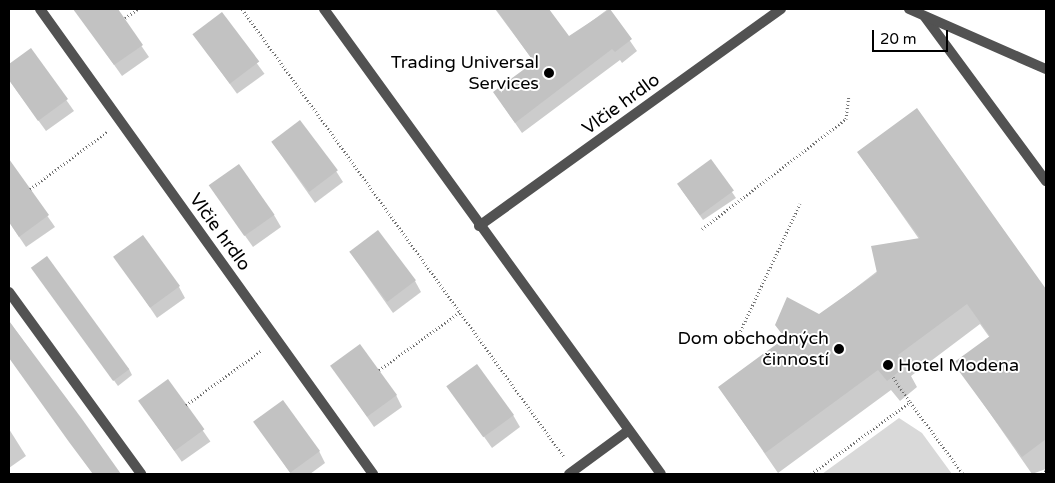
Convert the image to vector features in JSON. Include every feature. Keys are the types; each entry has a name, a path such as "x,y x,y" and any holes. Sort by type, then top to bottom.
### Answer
{"street":[{"name":"Vlčie hrdlo","path":"40,9 374,474"},
{"path":"324,9 479,226 661,474"},
{"name":"Vlčie hrdlo","path":"479,226 781,9"},
{"path":"909,9 1046,69"},
{"path":"925,17 1046,181"},
{"path":"9,292 141,474"},
{"path":"572,472 629,430"}],"path":[{"path":"125,18 138,9"},
{"path":"242,9 460,312 572,472"},
{"path":"702,230 846,119 849,95"},
{"path":"30,189 121,122"},
{"path":"738,334 800,204"},
{"path":"379,370 460,312"},
{"path":"186,405 277,339"},
{"path":"893,377 963,474"},
{"path":"811,474 910,402"},
{"path":"1042,474 1046,471"}],"shaded area":[{"path":"899,418 922,433 952,474 822,474"}],"building":[{"path":"73,9 118,9 143,45 114,65"},
{"name":"Trading Universal Services","path":"496,9 549,9 569,36 610,9 632,39 615,52 612,49 515,123 493,92 534,62"},
{"path":"222,12 259,62 230,84 192,34"},
{"path":"31,48 68,99 38,121 9,80 9,64"},
{"path":"917,108 1046,289 1046,439 1022,457 953,363 990,336 967,304 898,355 906,366 887,381 878,370 765,453 718,387 785,338 775,325 787,297 819,314 877,273 871,246 920,238 857,152"},
{"path":"300,120 338,170 309,192 271,142"},
{"path":"9,159 49,215 19,237 9,222"},
{"path":"711,159 734,191 700,215 677,184"},
{"path":"239,164 275,215 244,236 209,185"},
{"path":"378,230 416,280 387,302 349,252"},
{"path":"143,235 180,286 150,308 113,257"},
{"path":"47,256 129,369 113,381 31,268"},
{"path":"9,321 121,474 93,474 69,442 9,358"},
{"path":"360,344 397,395 367,417 330,366"},
{"path":"477,364 514,415 483,437 446,386"},
{"path":"168,379 204,429 175,451 138,401"},
{"path":"283,400 320,451 290,473 253,422"}],"place":[{"name":"Trading Universal Services","path":"549,73"},
{"name":"Dom obchodných činností","path":"839,349"},
{"name":"Hotel Modena","path":"888,365"}]}
